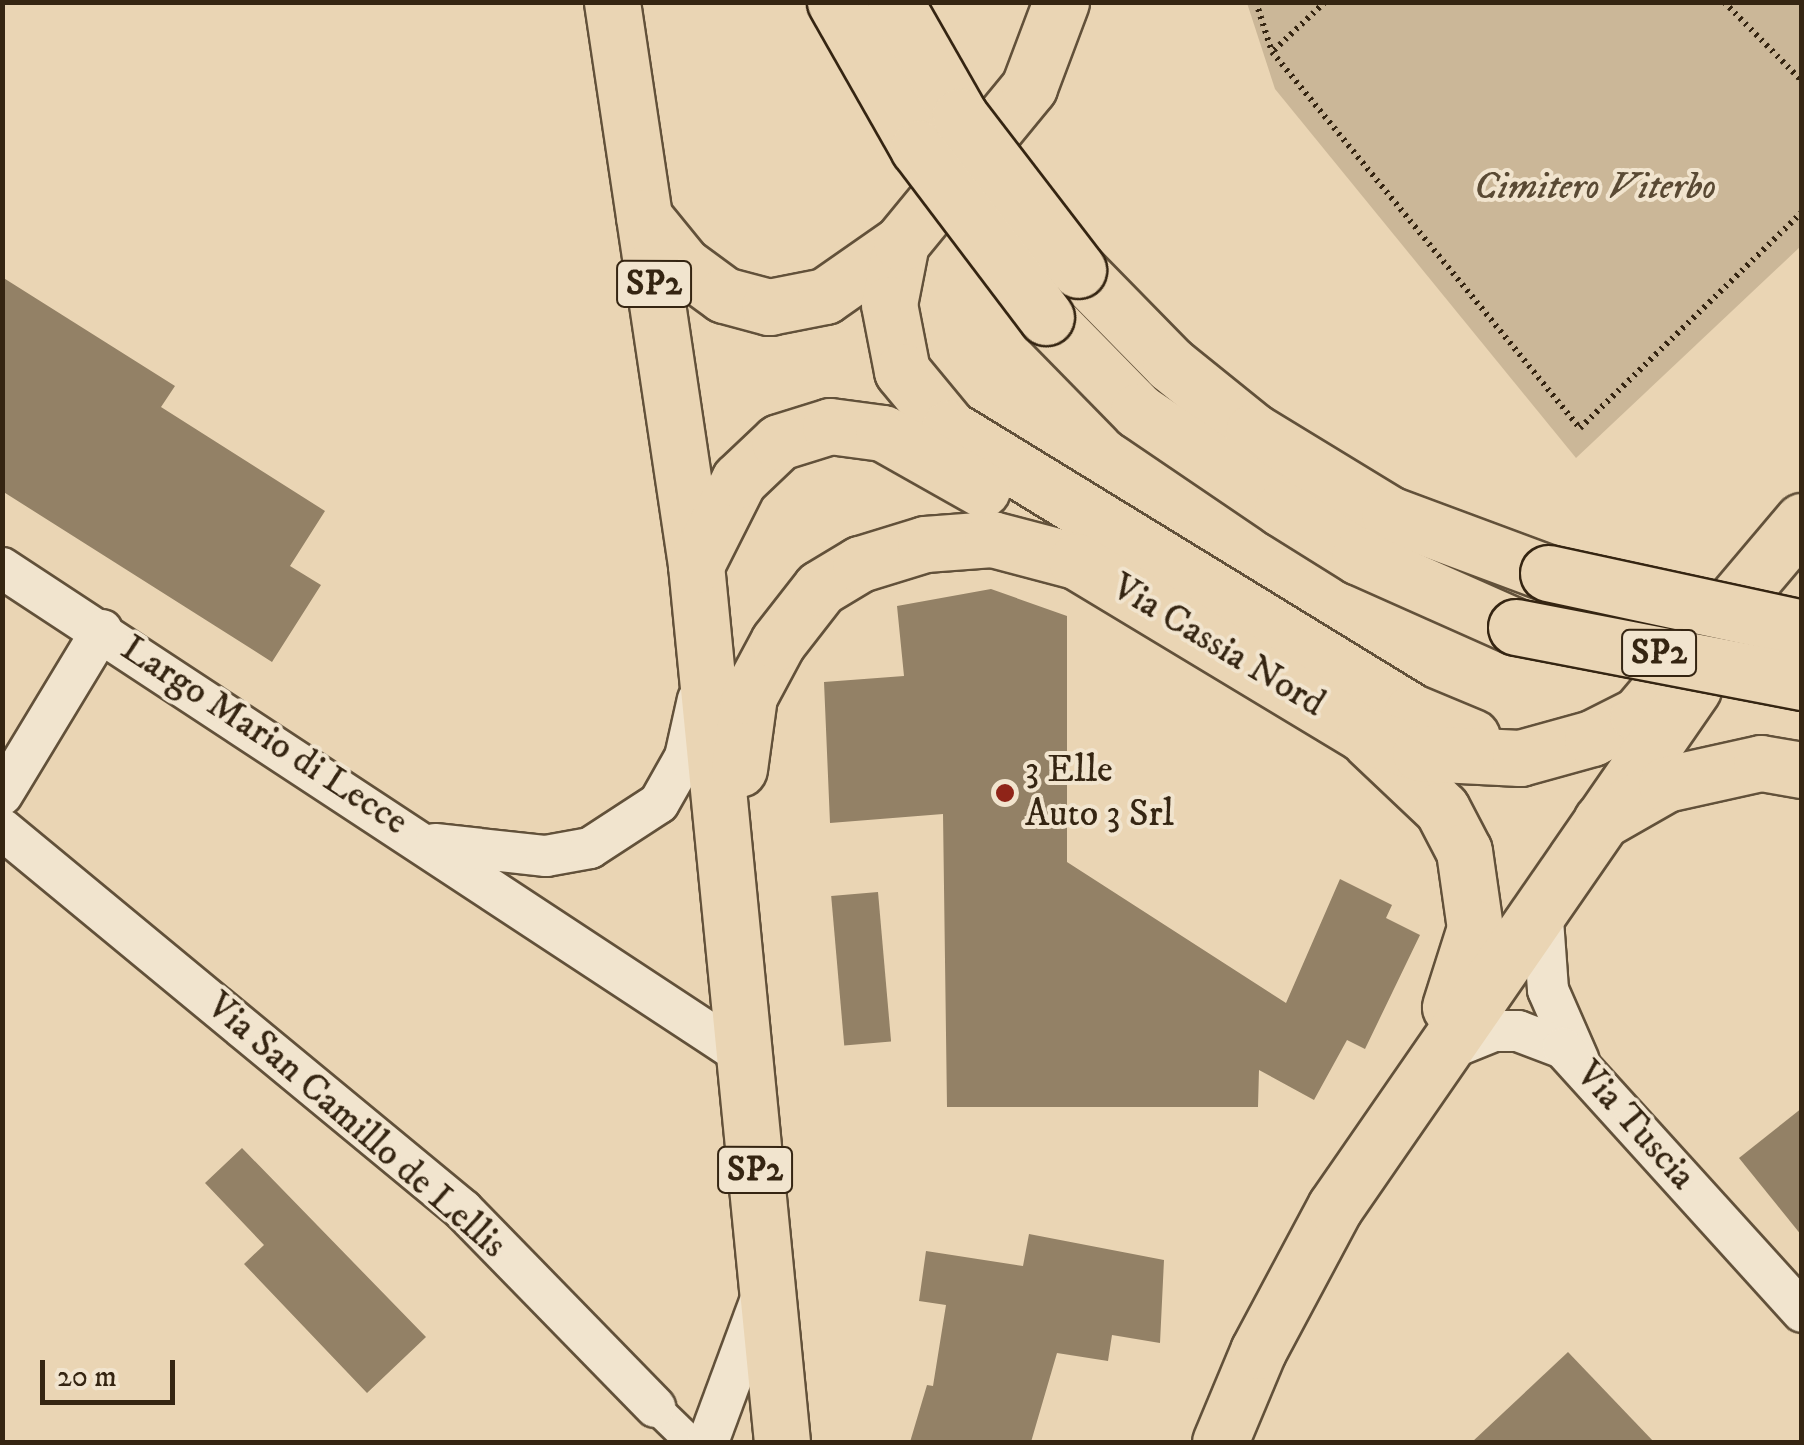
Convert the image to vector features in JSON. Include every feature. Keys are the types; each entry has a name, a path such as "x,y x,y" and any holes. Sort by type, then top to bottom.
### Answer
{"main road":[{"name":"SP2","path":"612,2 696,565"},
{"name":"SP2","path":"835,2 918,148 1046,318 1138,411 1359,557 1516,627 1802,682"},
{"name":"SP2","path":"895,2 960,116 1078,270 1170,364 1252,431 1390,514 1548,573 1802,628"},
{"path":"644,217 696,275 724,295 769,307 825,296 901,243 1029,88 1061,2"},
{"path":"901,243 889,304 902,371 948,428 1412,712 1520,758"},
{"path":"696,565 739,480 779,442 830,426 883,433 952,470 1076,561"},
{"name":"Via Cassia Nord","path":"728,840 749,696 778,642 820,588 860,564 925,544 992,540 1076,561 1364,735 1420,752 1520,758 1592,738 1638,714 1802,520"},
{"path":"1220,1442 1258,1352 1335,1207 1430,1062 1602,821 1802,529"},
{"name":"Via Cassia Nord","path":"696,565 728,840 744,1056 782,1442"},
{"path":"1364,735 1442,809 1464,851 1474,895 1475,928 1430,1062"},
{"path":"1602,821 1666,784 1761,763 1802,770"}],"street":[{"name":"Largo Mario di Lecce","path":"2,568 426,843 744,1056"},
{"path":"2,795 102,630"},
{"name":"Largo Mario di Lecce","path":"426,843 546,856 590,848 660,803 685,757 706,664"},
{"name":"Via San Camillo de Lellis","path":"2,829 463,1210 691,1442"},
{"path":"1542,906 1548,990 1581,1064"},
{"name":"Via Tuscia","path":"1430,1062 1471,1036 1518,1031 1563,1048 1802,1312"},
{"path":"708,1442 766,1284"}],"path":[{"path":"1256,2 1272,52 1580,428 1802,212"},
{"path":"1272,52 1326,2"},
{"path":"1724,2 1802,82"}],"green space":[{"name":"Cimitero Viterbo","path":"1247,3 1801,3 1801,246 1576,458 1275,89"}],"building":[{"path":"2,277 175,386 161,407 325,511 290,566 321,585 272,662 2,491"},
{"name":"3 Elle Auto 3 Srl","path":"991,589 1067,616 1067,862 1286,1003 1340,879 1392,905 1386,918 1420,935 1365,1049 1347,1040 1314,1100 1259,1070 1258,1107 947,1107 943,814 830,823 824,682 904,676 897,606"},
{"path":"878,892 891,1041 844,1046 831,896"},
{"path":"1802,1108 1802,1236 1739,1158"},
{"path":"242,1148 426,1337 367,1393 244,1264 264,1245 205,1183"},
{"path":"1029,1234 1164,1260 1160,1343 1112,1335 1108,1361 1057,1353 1031,1442 910,1442 927,1385 933,1386 946,1305 919,1301 926,1251 1023,1266"},
{"path":"1568,1352 1654,1442 1472,1442"}],"place":[{"name":"3 Elle Auto 3 Srl","path":"1005,793"}]}
